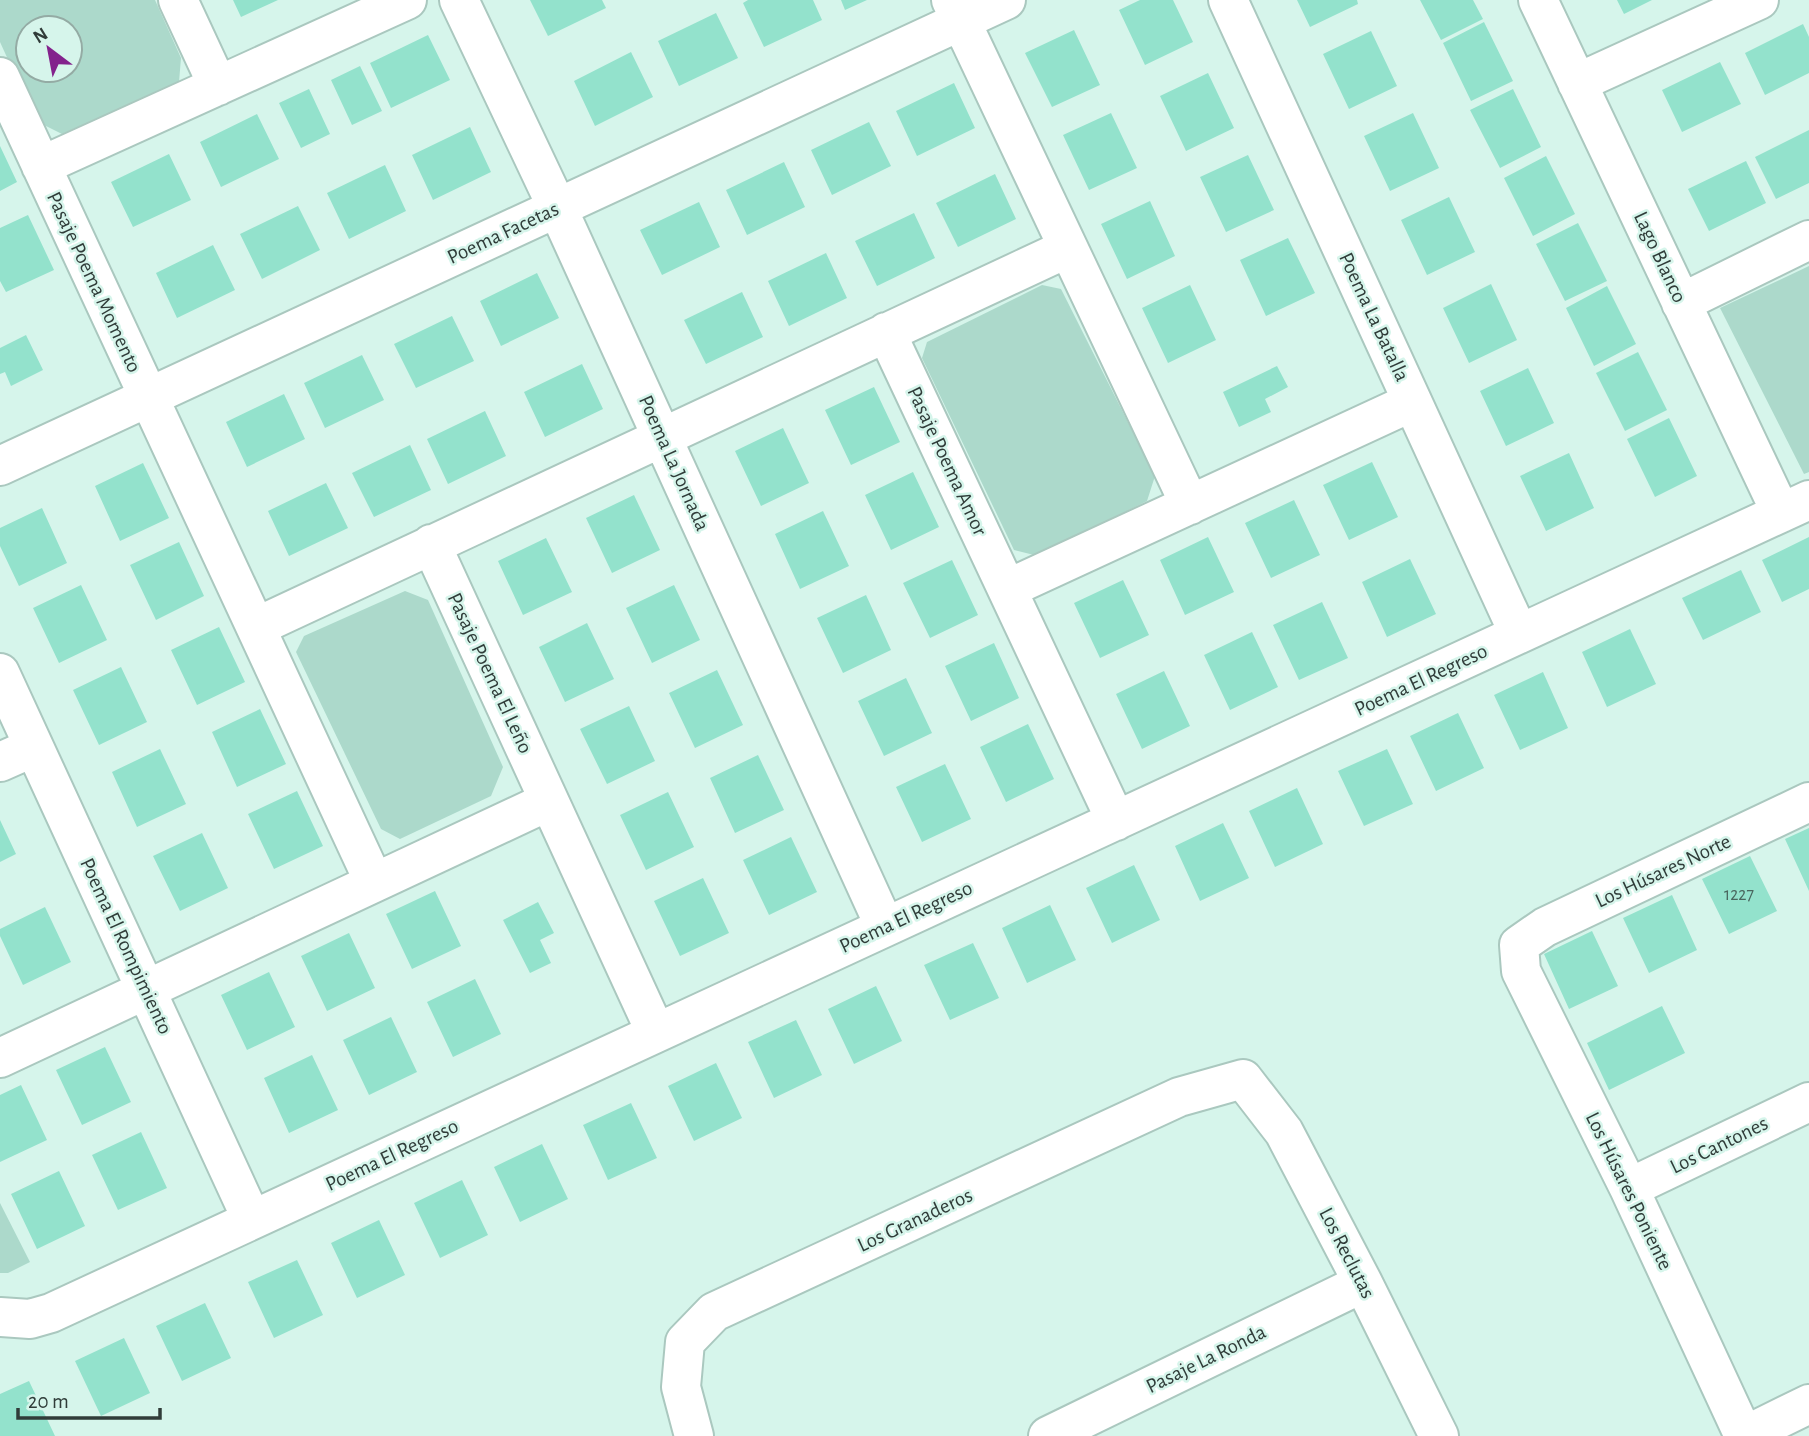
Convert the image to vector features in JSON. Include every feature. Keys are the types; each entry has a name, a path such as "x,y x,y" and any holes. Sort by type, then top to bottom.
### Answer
{"street":[{"path":"178,0 218,86"},
{"name":"Pasaje Poema Momento","path":"41,166 407,0"},
{"name":"Poema La Jornada","path":"459,0 557,207 885,927"},
{"name":"Poema Facetas","path":"0,466 557,207 956,10 1006,0"},
{"name":"Poema La Batalla","path":"1228,0 1520,634"},
{"name":"Lago Blanco","path":"1538,0 1681,303 1795,507"},
{"path":"1577,83 1759,0"},
{"path":"956,10 1189,505"},
{"name":"Pasaje Poema Momento","path":"0,77 148,398"},
{"path":"1681,303 1809,240"},
{"path":"256,627 1068,248"},
{"name":"Pasaje Poema Amor","path":"886,332 1116,821"},
{"path":"148,398 374,882"},
{"path":"1007,589 1412,402"},
{"name":"Poema El Regreso","path":"0,1317 30,1319 51,1313 1795,507"},
{"name":"Pasaje Poema El Leño","path":"431,544 656,1033"},
{"name":"Poema El Rompimiento","path":"0,673 252,1220"},
{"path":"0,762 34,747"},
{"path":"0,1058 549,801"},
{"name":"Los Húsares Norte","path":"1519,945 1545,927 1809,802"},
{"name":"Los Húsares Poniente","path":"1519,945 1521,971 1629,1188 1744,1436"},
{"name":"Los Reclutas","path":"1243,1079 1284,1132 1363,1283 1438,1436"},
{"name":"Los Granaderos","path":"694,1436 681,1387 685,1342 714,1312 1179,1097 1243,1079"},
{"name":"Los Cantones","path":"1629,1188 1809,1102"},
{"name":"Pasaje La Ronda","path":"1048,1436 1363,1283"},
{"path":"1744,1436 1809,1404"}],"green space":[{"path":"0,0 155,0 181,58 179,82 62,134 36,121 19,84 84,84 84,14 14,14 14,73 0,42"},
{"path":"1809,266 1809,472 1804,474 1720,308"},
{"path":"1042,285 1061,289 1155,476 1147,501 1038,556 1014,550 922,358 927,342"},
{"path":"405,591 428,600 503,767 491,796 400,839 381,829 296,652 304,636"},
{"path":"0,1203 30,1262 8,1273 0,1273"}],"building":[{"path":"233,0 278,0 241,17"},
{"path":"530,0 602,0 606,8 548,36"},
{"path":"748,0 813,0 822,20 764,47 743,3"},
{"path":"841,0 867,0 845,10"},
{"path":"1140,0 1173,0 1193,42 1145,65 1119,10"},
{"path":"1297,0 1357,0 1358,4 1310,27"},
{"path":"1420,0 1473,0 1483,19 1441,40"},
{"path":"1617,0 1652,0 1624,14"},
{"path":"716,13 738,58 679,86 658,41"},
{"path":"1484,22 1513,81 1471,101 1443,43"},
{"path":"1803,24 1809,37 1809,73 1765,95 1745,53"},
{"path":"1074,30 1100,85 1052,107 1025,53"},
{"path":"1371,31 1397,86 1349,109 1323,54"},
{"path":"428,35 450,80 391,108 370,63"},
{"path":"631,52 653,97 595,126 574,81"},
{"path":"1720,62 1741,104 1682,132 1662,90"},
{"path":"360,66 382,111 352,125 331,80"},
{"path":"1208,73 1234,128 1186,151 1160,96"},
{"path":"954,83 975,128 917,156 896,111"},
{"path":"309,89 330,134 301,148 279,103"},
{"path":"1513,89 1541,147 1500,168 1470,110"},
{"path":"1111,113 1137,168 1089,190 1063,135"},
{"path":"1413,113 1439,168 1390,191 1364,136"},
{"path":"257,114 279,159 221,187 200,142"},
{"path":"869,122 891,166 832,195 811,150"},
{"path":"470,127 491,172 433,200 412,155"},
{"path":"1809,130 1809,183 1776,199 1755,157"},
{"path":"0,146 17,182 0,191"},
{"path":"169,154 191,200 133,227 111,182"},
{"path":"1248,155 1274,210 1226,232 1200,177"},
{"path":"1546,156 1575,214 1533,236 1504,178"},
{"path":"1746,161 1766,203 1709,231 1688,189"},
{"path":"784,162 805,207 747,235 726,190"},
{"path":"385,165 406,211 349,239 327,193"},
{"path":"995,174 1016,219 958,247 936,203"},
{"path":"1449,197 1475,252 1427,275 1401,220"},
{"path":"1150,201 1175,256 1127,279 1101,224"},
{"path":"699,202 720,247 662,275 640,230"},
{"path":"298,206 320,250 262,279 240,234"},
{"path":"914,213 935,258 877,286 855,241"},
{"path":"28,215 54,270 6,292 0,281 0,228"},
{"path":"1578,223 1607,281 1565,301 1536,244"},
{"path":"1288,238 1315,293 1266,316 1240,260"},
{"path":"213,245 235,290 177,318 156,273"},
{"path":"826,253 847,298 789,326 768,281"},
{"path":"537,273 559,318 501,346 480,301"},
{"path":"1491,284 1517,340 1469,363 1443,308"},
{"path":"1190,285 1216,340 1168,363 1142,308"},
{"path":"1607,286 1636,344 1594,366 1566,308"},
{"path":"742,292 763,337 706,364 684,320"},
{"path":"452,316 474,361 416,388 394,344"},
{"path":"26,335 43,370 11,386 5,372 0,374 0,348"},
{"path":"1638,352 1667,410 1625,431 1596,373"},
{"path":"362,355 384,400 325,428 304,383"},
{"path":"582,364 603,409 545,437 524,392"},
{"path":"1277,366 1288,387 1265,399 1271,412 1239,427 1223,392"},
{"path":"1528,368 1554,423 1506,446 1480,391"},
{"path":"874,387 900,442 851,465 825,410"},
{"path":"284,394 305,439 247,467 226,422"},
{"path":"485,411 506,456 448,484 427,439"},
{"path":"1669,418 1697,476 1655,497 1627,439"},
{"path":"783,428 809,483 761,506 735,451"},
{"path":"410,445 431,490 374,517 352,473"},
{"path":"1569,453 1594,508 1546,531 1520,476"},
{"path":"1372,462 1398,517 1349,540 1323,485"},
{"path":"143,463 169,518 120,541 95,486"},
{"path":"913,472 939,527 891,550 865,495"},
{"path":"326,483 348,528 289,556 268,511"},
{"path":"634,495 660,550 612,573 586,518"},
{"path":"1294,500 1320,555 1271,578 1245,523"},
{"path":"42,508 67,563 19,586 0,546 0,528"},
{"path":"823,511 849,566 800,589 775,534"},
{"path":"1208,537 1234,592 1185,615 1160,560"},
{"path":"1809,537 1809,589 1782,602 1762,560"},
{"path":"546,538 572,592 523,615 498,561"},
{"path":"179,542 204,596 156,620 130,565"},
{"path":"1410,559 1436,614 1387,637 1362,582"},
{"path":"952,560 978,615 930,638 903,583"},
{"path":"1741,570 1761,612 1703,640 1682,598"},
{"path":"1123,580 1149,635 1100,658 1074,603"},
{"path":"81,585 107,640 59,663 33,608"},
{"path":"674,585 700,640 652,663 626,608"},
{"path":"866,595 891,650 843,673 817,618"},
{"path":"1322,602 1348,658 1299,680 1273,625"},
{"path":"587,623 614,679 565,702 539,647"},
{"path":"219,627 245,682 197,705 171,650"},
{"path":"1630,629 1656,684 1607,707 1582,652"},
{"path":"1252,632 1278,687 1230,710 1204,655"},
{"path":"994,643 1019,698 971,721 945,666"},
{"path":"121,667 147,722 99,745 73,690"},
{"path":"717,670 743,725 695,748 669,693"},
{"path":"1164,671 1190,726 1142,749 1116,694"},
{"path":"1543,672 1568,728 1520,750 1494,695"},
{"path":"906,678 932,733 884,756 858,701"},
{"path":"629,706 655,761 607,784 580,729"},
{"path":"260,709 286,764 237,787 212,732"},
{"path":"1458,713 1484,768 1436,791 1410,736"},
{"path":"1028,724 1054,779 1006,802 980,747"},
{"path":"160,749 186,804 137,827 112,772"},
{"path":"1387,749 1413,804 1364,826 1338,771"},
{"path":"758,755 784,810 735,833 710,778"},
{"path":"945,764 971,819 922,842 896,787"},
{"path":"1297,788 1323,844 1275,867 1249,811"},
{"path":"297,791 323,846 274,869 248,814"},
{"path":"668,792 694,847 646,870 620,815"},
{"path":"0,820 16,854 0,862"},
{"path":"1223,823 1249,878 1200,901 1175,846"},
{"path":"1809,828 1809,891 1785,839"},
{"path":"202,833 228,888 180,911 153,856"},
{"path":"791,837 817,892 769,915 743,860"},
{"path":"1750,856 1777,911 1729,934 1702,879"},
{"path":"1134,865 1160,920 1112,943 1086,888"},
{"path":"703,878 729,933 680,956 654,901"},
{"path":"435,891 461,946 412,969 386,914"},
{"path":"1672,895 1697,950 1649,973 1623,918"},
{"path":"538,902 554,933 540,940 551,963 530,973 503,920"},
{"path":"1050,905 1076,960 1027,983 1002,928"},
{"path":"45,907 71,962 23,985 0,936 0,929"},
{"path":"1592,931 1618,986 1569,1009 1544,954"},
{"path":"349,933 375,988 327,1011 301,956"},
{"path":"973,943 999,998 950,1020 924,965"},
{"path":"269,972 295,1027 247,1050 221,995"},
{"path":"475,979 501,1034 453,1057 427,1002"},
{"path":"876,986 902,1041 854,1064 828,1009"},
{"path":"1662,1006 1685,1053 1609,1090 1587,1043"},
{"path":"391,1017 417,1072 369,1095 343,1040"},
{"path":"796,1020 822,1075 774,1098 748,1042"},
{"path":"105,1047 131,1102 82,1125 56,1070"},
{"path":"312,1055 338,1110 289,1133 264,1078"},
{"path":"716,1063 742,1118 694,1141 668,1086"},
{"path":"21,1085 47,1140 0,1162 0,1095"},
{"path":"631,1103 657,1158 608,1180 583,1125"},
{"path":"141,1132 167,1188 118,1210 92,1155"},
{"path":"542,1144 568,1199 520,1222 494,1167"},
{"path":"59,1171 85,1226 37,1249 11,1194"},
{"path":"462,1180 488,1235 440,1258 414,1203"},
{"path":"379,1220 405,1275 357,1298 331,1243"},
{"path":"297,1260 323,1315 274,1338 248,1282"},
{"path":"205,1303 231,1358 182,1381 156,1326"},
{"path":"124,1338 150,1393 101,1416 75,1361"},
{"path":"29,1381 55,1436 0,1436 0,1394"}]}
